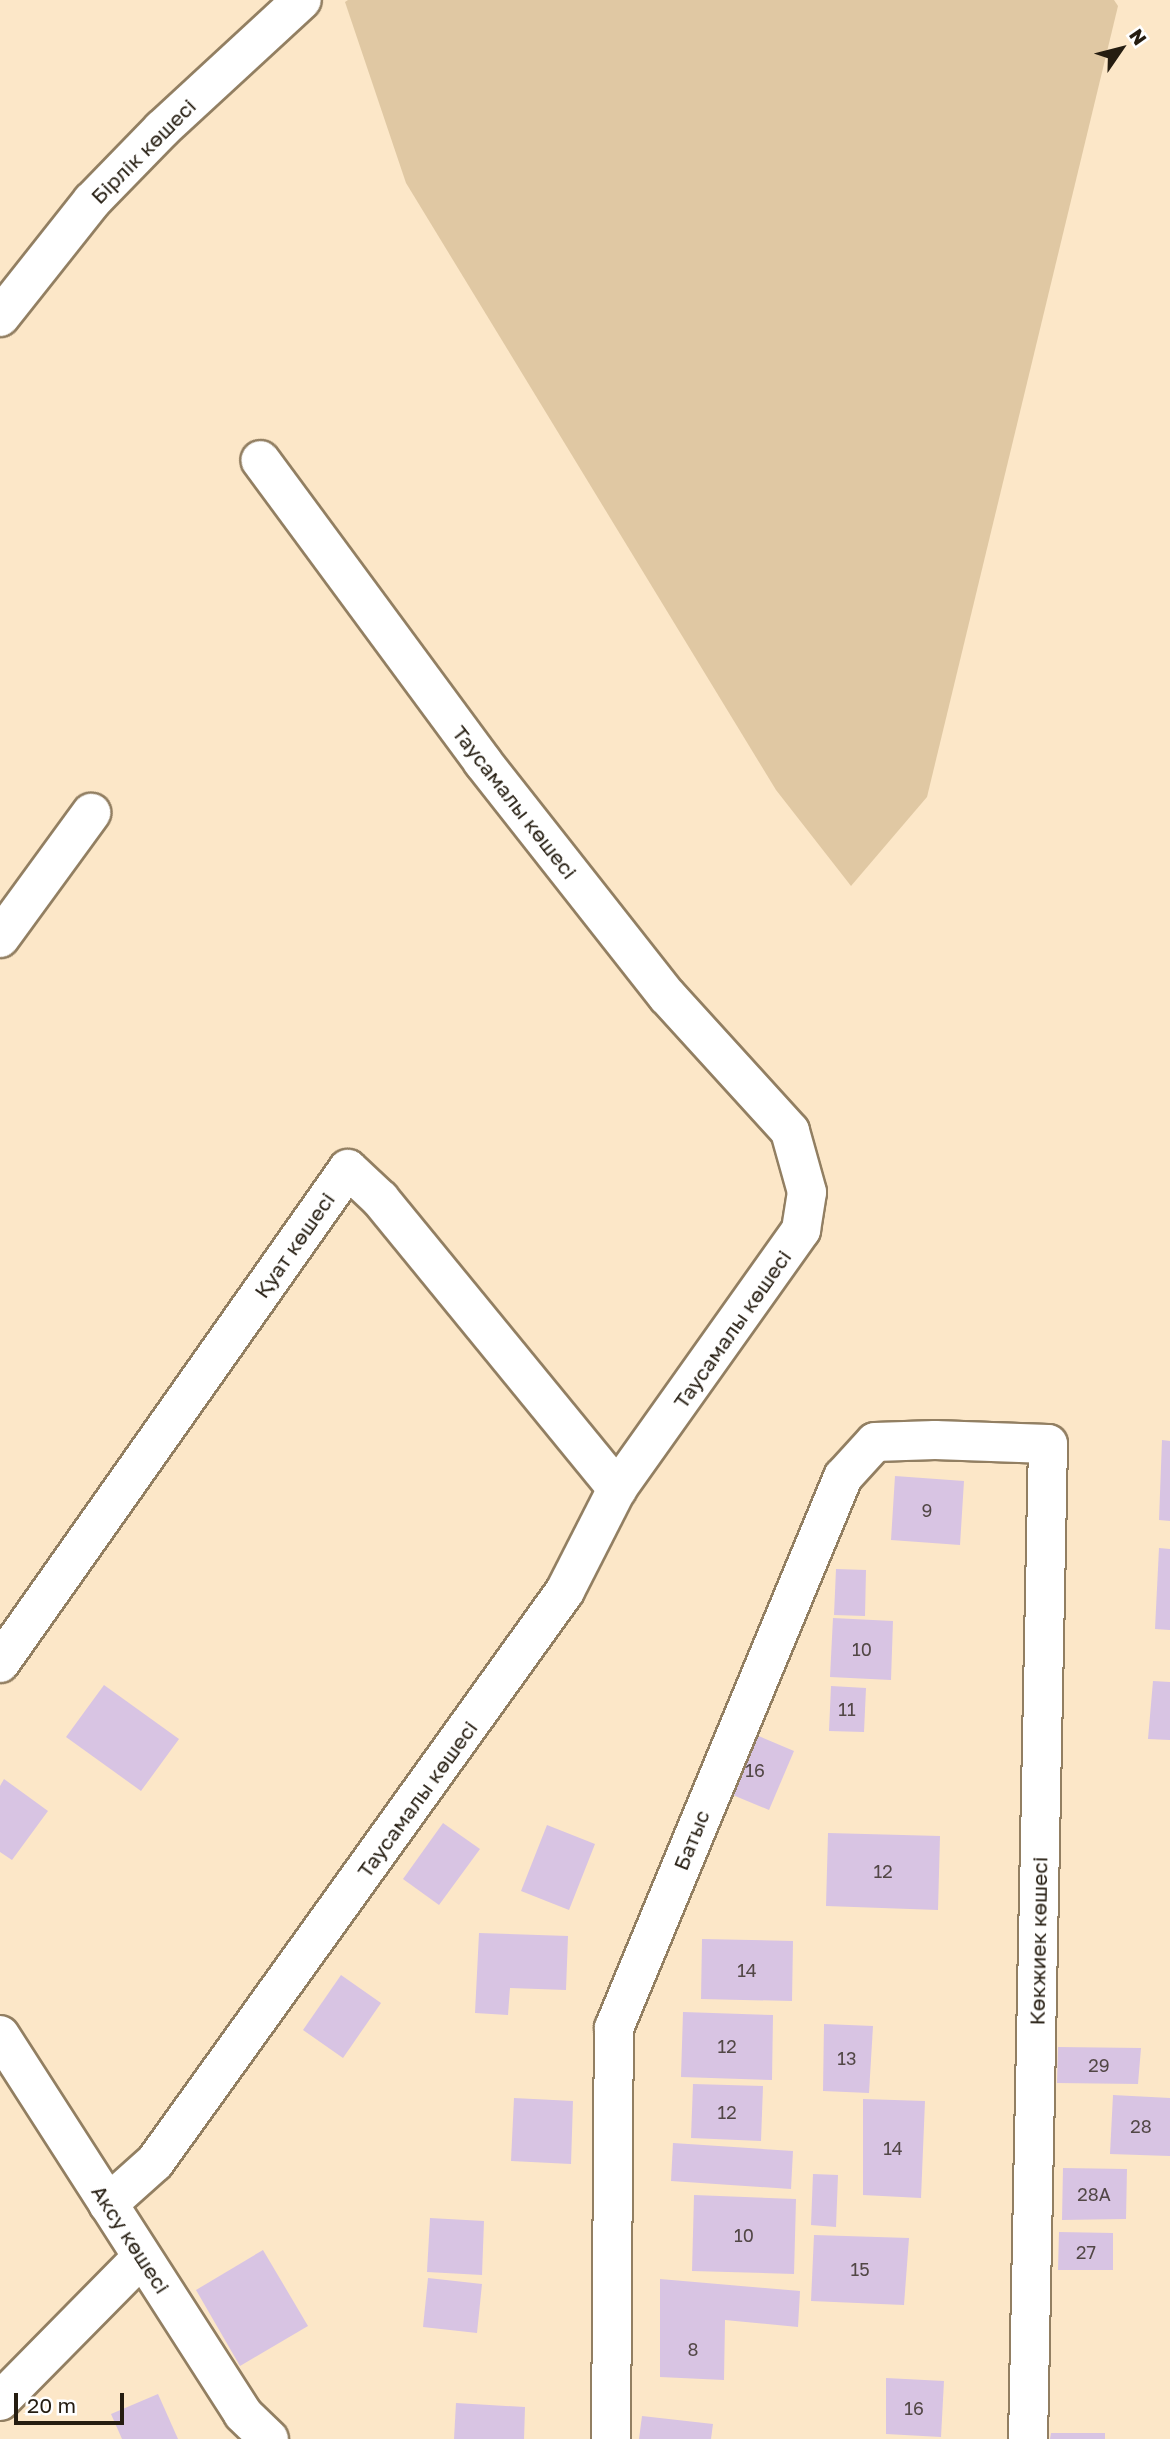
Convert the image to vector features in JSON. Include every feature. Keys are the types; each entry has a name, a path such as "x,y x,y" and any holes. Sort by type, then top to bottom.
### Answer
{"street":[{"name":"Бірлік көшесі","path":"0,317 101,192 302,0"},
{"name":"Таусамалы көшесі","path":"108,2204 155,2162 565,1591 617,1489 801,1230 807,1192 790,1130 642,964 483,762 260,460"},
{"path":"0,938 90,813"},
{"name":"Қуат көшесі","path":"0,1663 348,1169 380,1199 617,1489"},
{"name":"Батыс","path":"611,2439 614,2028 804,1565 843,1477 875,1442 1048,1444"},
{"name":"Көкжиек көшесі","path":"1028,2439 1048,1444"},
{"name":"Аксу көшесі","path":"0,2035 243,2414 269,2439"},
{"path":"0,2401 142,2257"}],"shaded area":[{"path":"1114,0 1118,6 927,797 851,886 776,790 406,183 345,2"}],"building":[{"path":"1162,1440 1170,1441 1170,1521 1159,1520"},
{"path":"895,1476 964,1481 960,1545 891,1540"},
{"path":"1159,1548 1170,1549 1170,1630 1155,1629"},
{"path":"836,1569 866,1570 865,1616 834,1615"},
{"path":"833,1618 893,1621 891,1680 830,1677"},
{"path":"1153,1681 1170,1682 1170,1740 1148,1739"},
{"path":"104,1685 179,1739 141,1791 66,1737"},
{"path":"831,1686 866,1688 864,1732 829,1731"},
{"path":"742,1729 794,1751 769,1810 716,1788"},
{"path":"4,1779 48,1811 12,1860 0,1852 0,1786"},
{"path":"443,1823 480,1849 439,1905 403,1879"},
{"path":"547,1825 595,1844 569,1910 521,1891"},
{"path":"828,1833 940,1836 938,1910 826,1906"},
{"path":"479,1933 568,1936 566,1990 510,1988 508,2015 475,2013"},
{"path":"702,1939 793,1941 792,2001 701,1999"},
{"path":"341,1975 381,2003 343,2058 303,2030"},
{"path":"683,2012 773,2015 772,2080 681,2077"},
{"path":"824,2024 873,2026 869,2093 823,2091"},
{"path":"1058,2047 1141,2048 1138,2084 1057,2083"},
{"path":"693,2084 763,2086 761,2141 691,2138"},
{"path":"1113,2095 1170,2098 1170,2156 1110,2154"},
{"path":"514,2098 573,2101 571,2164 511,2161"},
{"path":"863,2099 925,2101 921,2198 863,2195"},
{"path":"673,2143 793,2151 791,2189 671,2181"},
{"path":"1063,2168 1127,2169 1126,2219 1062,2220"},
{"path":"813,2174 838,2175 836,2227 811,2225"},
{"path":"694,2195 796,2199 794,2274 692,2271"},
{"path":"430,2218 484,2221 482,2275 427,2272"},
{"path":"1059,2232 1113,2233 1113,2270 1058,2270"},
{"path":"814,2235 909,2238 904,2305 811,2301"},
{"path":"263,2250 308,2326 240,2366 196,2290"},
{"path":"428,2278 482,2284 477,2333 423,2327"},
{"path":"660,2279 800,2291 798,2327 725,2320 724,2380 660,2377"},
{"path":"886,2378 944,2381 941,2437 886,2434"},
{"path":"158,2394 178,2439 122,2439 111,2414"},
{"path":"456,2403 525,2407 524,2439 454,2439"},
{"path":"642,2416 713,2424 711,2439 639,2439"},
{"path":"1051,2433 1105,2433 1105,2439 1050,2439"}]}
